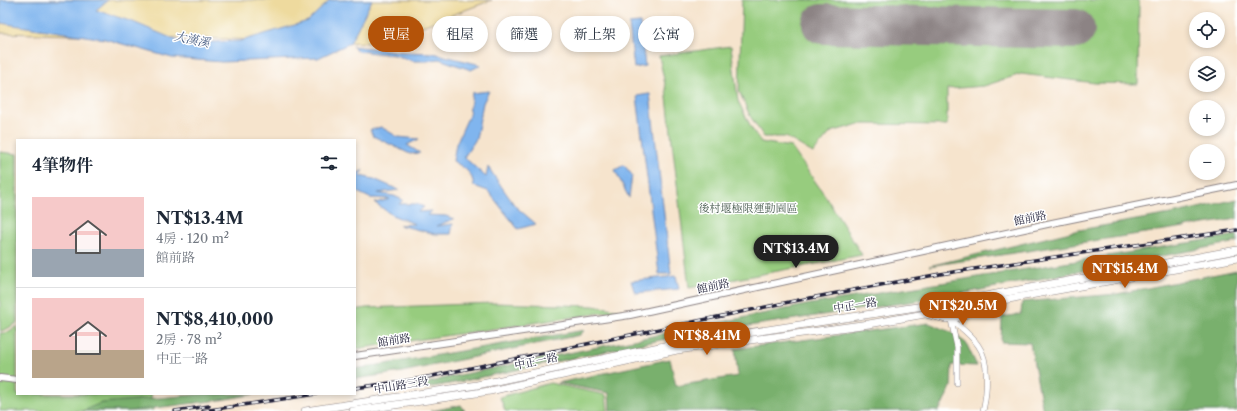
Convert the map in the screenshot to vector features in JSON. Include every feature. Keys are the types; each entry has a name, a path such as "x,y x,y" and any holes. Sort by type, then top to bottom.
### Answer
{"main road":[{"name":"中正一路","path":"477,384 669,345 996,294 1237,250"},
{"name":"中正一路","path":"490,391 677,350 869,324 1237,258"},
{"name":"中山路三段","path":"305,411 477,384"},
{"name":"中山路三段","path":"353,411 490,391"}],"street":[{"name":"館前路","path":"356,356 630,315 1052,223 1237,185"},
{"path":"920,306 922,314 946,320 960,318 983,309 997,301 996,294"},
{"path":"951,319 957,347 957,383"},
{"path":"951,319 978,345 984,355 986,369 986,397 983,411"},
{"path":"0,378 16,380"}],"green space":[{"path":"742,0 1139,0 1138,84 1095,83 1021,74 984,86 947,89 947,125 859,124 831,132 813,153 786,137 764,137 750,116 739,91"},
{"name":"後村堰極限運動園區","path":"731,46 738,101 752,129 761,142 791,147 824,194 862,255 689,288 666,89 659,56"},
{"path":"0,152 16,154 16,324 0,331"},
{"path":"1237,199 1237,219 929,266 1079,230 1176,213"},
{"path":"1237,235 1237,242 943,297 675,337 449,384 413,389 414,387 445,378 811,304"},
{"path":"1237,270 1237,411 1043,411 1030,343 1001,342 1002,317 1021,314 1022,302 1117,294"},
{"path":"494,303 593,306 622,310 356,349 356,310 366,308"},
{"path":"929,323 951,332 966,343 977,366 952,365 951,387 939,411 610,411 609,393 558,383 670,359 676,386 738,376 735,349"},
{"path":"16,327 16,395 151,395 153,410 0,411 0,333 6,333"},
{"path":"585,330 580,335 402,372 356,379 356,369"},
{"path":"550,383 606,395 608,411 505,411 500,397"},
{"path":"193,395 249,395 130,411 82,411 101,403"},
{"path":"461,405 465,411 431,411"}],"sand":[{"path":"0,0 492,0 449,16 432,16 432,22 424,25 424,16 368,16 368,43 0,33"}],"water":[{"path":"0,0 108,0 96,10 133,22 183,43 241,41 308,21 330,0 372,0 350,43 318,58 222,62 172,58 105,39 0,23"},
{"path":"638,23 638,52 643,52 645,66 634,68 630,24"},
{"path":"352,46 368,48 368,52 433,53 481,65 471,70 439,59 413,61 395,55 358,51"},
{"path":"489,91 483,103 476,139 464,157 486,177 488,167 515,206 536,224 518,229 488,191 474,186 469,173 453,161 456,144 469,115 472,93"},
{"path":"650,94 671,274 659,274 637,96"},
{"path":"381,127 398,137 419,139 407,145 420,153 410,154 373,136 370,130"},
{"path":"624,165 632,175 629,198 615,170"},
{"path":"363,170 360,176 374,179 399,190 378,193 394,196 403,200 399,204 416,204 424,207 418,212 432,211 427,215 446,216 454,219 436,226 453,224 451,234 435,234 399,225 415,224 392,215 375,203 390,199 370,198 356,191 356,174"},
{"path":"676,276 679,289 635,293 631,281"}],"runway":[{"path":"822,24 1075,29"}],"railway":[{"path":"356,388 418,379 794,301 940,274 1237,230"},
{"path":"203,411 309,395"},
{"path":"175,411 209,406"}],"water label":[{"name":"大漢溪","path":"192,39"}]}
